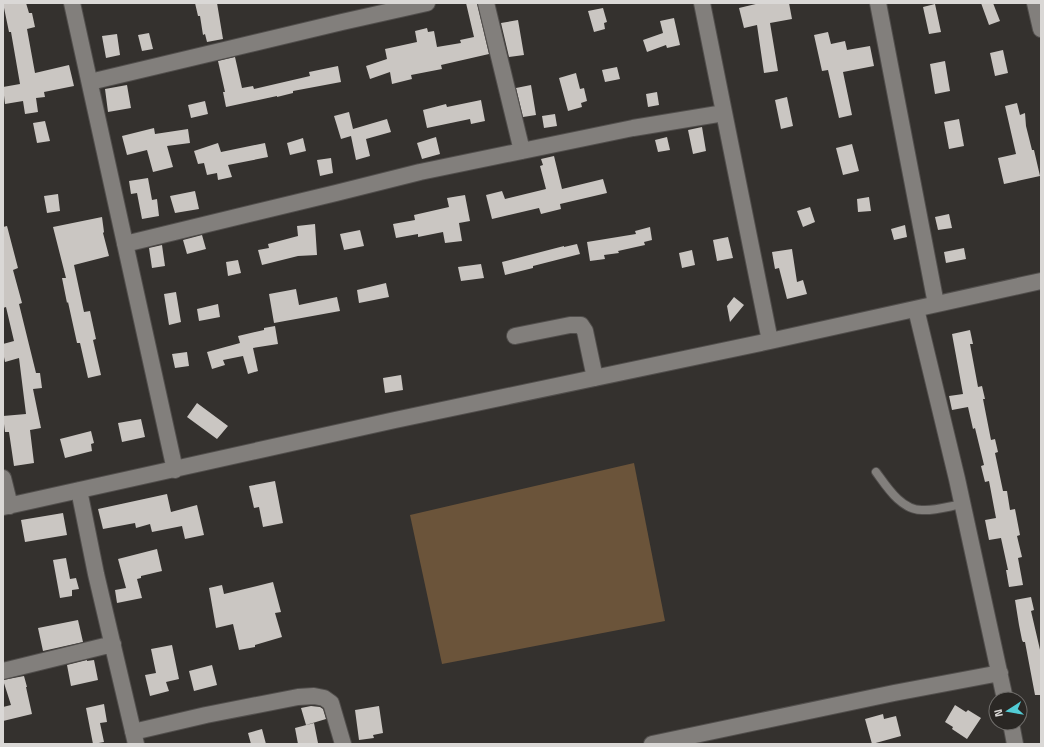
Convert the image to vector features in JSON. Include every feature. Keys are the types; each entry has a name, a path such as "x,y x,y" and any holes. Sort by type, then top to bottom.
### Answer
{"street":[{"path":"72,3 175,470"},
{"path":"90,82 427,3"},
{"path":"486,3 522,151"},
{"path":"702,3 770,341"},
{"path":"878,3 936,304"},
{"path":"1035,3 1041,29"},
{"path":"125,244 336,194 420,172 633,128 724,113"},
{"path":"3,478 6,507 388,422 770,341 1041,281"},
{"path":"916,309 963,504 1003,691"},
{"path":"514,336 570,325 581,325 584,331 595,378"},
{"path":"79,490 96,574 134,738 206,715 298,697 314,696 324,698 331,703 343,744"},
{"path":"3,671 113,644"},
{"path":"652,744 894,693 1000,673"},
{"path":"1013,731 1015,744"}],"lane":[{"path":"876,472 893,495 902,503 915,509 922,510 963,504"}],"shaded area":[{"path":"634,463 665,621 442,664 410,515"}],"building":[{"path":"3,3 26,3 29,13 32,13 35,27 27,29 35,73 69,65 74,86 44,92 45,97 36,98 38,112 25,114 23,101 5,104 3,87 20,84 11,32 9,32"},
{"path":"195,3 217,3 223,39 207,42 205,34 203,35 200,16 198,16"},
{"path":"466,3 477,3 489,54 441,65 442,69 411,75 412,79 392,84 390,72 370,79 366,66 387,59 385,49 417,42 415,31 427,28 428,32 434,31 437,47 461,43 460,40 474,37"},
{"path":"760,3 789,3 792,19 770,23 778,71 764,73 757,25 744,28 739,8"},
{"path":"981,3 993,3 1000,21 989,25"},
{"path":"935,4 941,32 929,34 923,7"},
{"path":"603,8 607,22 604,23 605,29 594,32 588,11"},
{"path":"674,18 680,45 667,48 666,45 647,52 643,40 663,33 660,21"},
{"path":"518,20 524,55 509,57 501,23"},
{"path":"828,32 831,44 845,41 847,50 870,46 874,66 843,72 852,115 839,118 828,70 822,71 814,35"},
{"path":"149,33 153,49 142,51 138,35"},
{"path":"117,34 120,55 106,58 102,36"},
{"path":"1003,50 1008,73 995,76 990,53"},
{"path":"235,57 242,88 253,86 254,89 310,76 309,72 338,66 341,82 293,91 293,93 277,97 226,107 223,92 225,92 218,61"},
{"path":"945,61 950,91 935,94 930,64"},
{"path":"617,67 620,79 605,82 602,70"},
{"path":"576,73 580,89 584,88 587,101 581,103 582,107 568,111 559,78"},
{"path":"127,85 131,108 108,112 105,89"},
{"path":"531,85 536,115 523,117 516,88"},
{"path":"657,92 659,105 648,107 646,94"},
{"path":"787,97 793,126 781,129 775,100"},
{"path":"481,100 485,121 471,124 470,119 427,128 423,110 446,104 447,107"},
{"path":"205,101 208,114 191,118 188,105"},
{"path":"1017,103 1020,115 1025,113 1026,126 1032,150 1034,150 1040,176 1004,184 998,158 1016,154 1005,106"},
{"path":"349,112 353,129 387,119 391,132 366,139 370,156 356,160 351,136 341,139 334,116"},
{"path":"555,114 557,126 544,128 542,116"},
{"path":"959,119 964,146 949,149 944,122"},
{"path":"45,121 50,141 37,143 33,123"},
{"path":"702,127 706,151 693,154 688,130"},
{"path":"154,128 155,134 188,129 190,143 167,146 173,167 153,172 147,150 127,155 122,136"},
{"path":"436,137 440,154 422,159 417,143"},
{"path":"667,137 670,150 658,152 655,140"},
{"path":"303,138 306,151 290,155 287,143"},
{"path":"218,143 221,152 265,143 268,157 228,165 232,177 218,180 217,173 207,175 204,163 198,164 194,151"},
{"path":"852,144 859,171 843,175 836,148"},
{"path":"554,156 562,189 603,179 607,193 560,204 561,209 541,214 539,208 492,219 486,195 502,191 505,199 546,189 540,166 543,165 541,159"},
{"path":"331,158 333,173 320,176 317,160"},
{"path":"148,178 152,200 157,199 159,216 142,219 137,193 131,194 129,181"},
{"path":"195,191 199,209 175,213 170,196"},
{"path":"58,194 60,211 47,213 44,196"},
{"path":"465,195 470,221 459,223 462,241 445,243 443,232 418,237 418,234 396,238 393,224 415,220 414,215 449,207 447,198"},
{"path":"869,197 871,211 858,212 857,199"},
{"path":"810,207 815,222 803,227 797,211"},
{"path":"949,214 952,228 938,230 935,217"},
{"path":"102,217 103,233 109,256 74,265 84,312 90,311 96,339 93,340 101,375 88,378 80,343 77,343 68,302 67,303 62,278 66,278 53,227"},
{"path":"315,224 317,255 298,256 262,265 258,250 269,248 268,244 298,236 297,226"},
{"path":"905,225 907,237 894,240 891,229"},
{"path":"7,226 18,268 13,270 22,303 19,304 36,373 40,373 42,388 33,389 41,428 30,430 34,463 14,466 9,432 5,432 3,416 26,414 19,358 5,362 3,352 3,344 14,341 6,307 3,308 3,227"},
{"path":"650,227 652,240 644,242 645,245 618,251 619,253 604,255 605,259 590,261 587,242 636,234 635,231"},
{"path":"360,230 364,246 344,250 340,234"},
{"path":"202,235 206,249 187,254 183,240"},
{"path":"728,237 733,258 717,261 713,240"},
{"path":"577,244 580,254 505,275 502,262"},
{"path":"162,245 165,266 152,268 149,248"},
{"path":"964,248 966,259 946,263 944,252"},
{"path":"792,249 797,282 803,280 807,294 787,299 779,268 775,269 772,252"},
{"path":"692,250 695,265 682,268 679,253"},
{"path":"238,260 241,273 228,276 226,262"},
{"path":"481,264 484,278 461,281 458,267"},
{"path":"386,283 389,297 359,303 357,290"},
{"path":"296,289 299,305 337,297 340,311 274,323 269,294"},
{"path":"176,292 181,322 169,325 164,294"},
{"path":"734,297 744,305 730,322 727,306"},
{"path":"218,304 220,317 199,321 197,309"},
{"path":"275,326 278,344 253,348 258,371 248,374 243,356 223,360 225,365 212,369 207,352 240,343 238,336"},
{"path":"970,330 973,344 970,344 978,387 982,386 991,440 995,439 998,452 995,453 1003,491 1007,491 1010,510 1015,509 1020,535 1017,536 1022,557 1018,558 1023,585 1009,587 1006,570 1008,570 1001,538 989,540 985,520 996,518 989,481 985,482 981,466 984,465 975,428 973,429 968,407 952,410 949,396 963,394 952,334"},
{"path":"187,352 189,366 175,368 172,354"},
{"path":"401,375 403,390 385,393 383,378"},
{"path":"197,403 228,426 217,439 187,417"},
{"path":"141,419 145,437 122,442 118,423"},
{"path":"91,431 94,443 91,444 92,451 65,458 60,439"},
{"path":"275,481 283,523 263,527 259,507 254,508 249,486"},
{"path":"167,494 171,512 197,505 204,535 185,539 182,526 152,532 150,524 136,528 135,523 103,529 98,509"},
{"path":"63,513 67,535 25,542 21,520"},
{"path":"157,549 162,571 141,576 141,578 137,579 142,598 117,603 115,590 126,588 118,559"},
{"path":"66,558 70,579 76,578 79,589 72,590 72,596 60,598 53,560"},
{"path":"273,582 281,612 275,613 282,637 255,645 255,647 239,650 233,624 216,628 209,588 222,585 224,594"},
{"path":"1031,597 1034,610 1031,611 1041,654 1041,695 1035,695 1025,642 1022,640 1015,600"},
{"path":"78,620 83,642 43,651 38,628"},
{"path":"172,645 179,679 166,682 169,691 150,696 145,675 156,673 151,649"},
{"path":"87,660 94,660 98,680 71,686 67,665"},
{"path":"212,665 217,685 194,691 189,671"},
{"path":"24,676 32,714 3,721 3,707 11,705 3,680"},
{"path":"104,704 107,722 100,723 104,742 93,744 86,708"},
{"path":"955,705 966,712 968,710 981,718 967,739 952,729 953,727 945,722"},
{"path":"311,706 320,707 323,709 326,719 306,725 301,708"},
{"path":"379,706 383,733 373,735 374,738 359,740 355,710"},
{"path":"883,714 884,719 896,716 901,736 872,744 865,719"},
{"path":"314,723 318,743 298,744 295,728"},
{"path":"262,729 266,744 251,744 248,733"}]}
